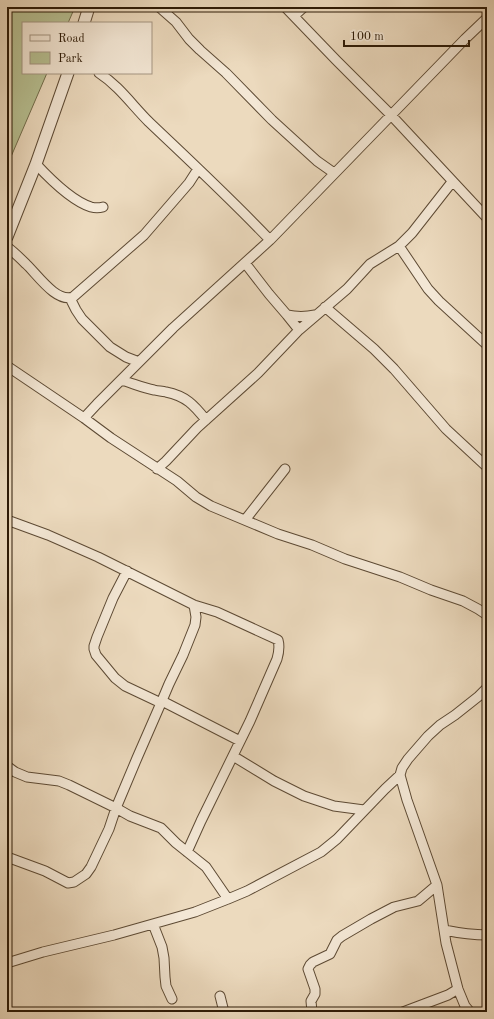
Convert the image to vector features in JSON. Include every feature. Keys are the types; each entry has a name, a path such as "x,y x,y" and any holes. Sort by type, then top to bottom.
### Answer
{"street":[{"path":"84,22 89,7"},
{"path":"159,7 176,22 189,39 226,73 272,120 317,161 334,173"},
{"path":"285,7 391,115 487,218"},
{"path":"294,16 304,7"},
{"path":"84,418 138,362 270,240 487,18"},
{"path":"7,237 36,164 68,74"},
{"path":"100,74 124,95 145,118 242,210 270,240"},
{"path":"36,164 46,175 74,198 92,207 104,207"},
{"path":"7,247 20,258 49,288 67,298 73,297 144,235 189,183 198,169"},
{"path":"157,469 197,428 258,373 299,330 347,288 370,264 399,246 412,233 452,182"},
{"path":"399,246 428,289 487,345"},
{"path":"245,263 268,294 287,314 299,330"},
{"path":"70,298 82,319 110,347 126,357 138,362"},
{"path":"325,307 374,349 394,369 446,429 487,467"},
{"path":"287,314 295,317 316,315"},
{"path":"7,366 111,438 177,481 196,497 211,506 278,534 312,545 345,559 464,602 478,609 487,616"},
{"path":"121,380 184,398 195,406 206,420"},
{"path":"245,520 285,469"},
{"path":"7,520 98,557 194,605 217,612 278,640 280,645 277,659 250,721 187,852"},
{"path":"126,571 97,637 94,646 96,655 115,678 125,686 162,702 240,741"},
{"path":"7,857 45,871 68,883 74,882 86,874 91,868 109,829 139,751 183,655 195,625 196,617 194,605"},
{"path":"470,1012 465,1006 458,989 446,943 437,885 400,776 402,768 428,736 487,688"},
{"path":"233,756 274,781 304,796 334,806 364,810"},
{"path":"7,766 20,774 59,781 130,816 161,828 206,867 228,899"},
{"path":"7,963 195,912 247,891 321,852 337,839 385,789 400,776"},
{"path":"312,1012 311,1001 315,994 315,989 308,969 310,965 330,954 337,940 342,936 394,907 418,901 437,885"},
{"path":"153,924 162,947 165,981 172,999"},
{"path":"444,930 462,934 487,935"},
{"path":"403,1012 448,995 458,989"},
{"path":"220,996 224,1012"}],"green space":[{"path":"7,7 75,7 68,22 22,22 22,74 47,74 7,166"}]}
